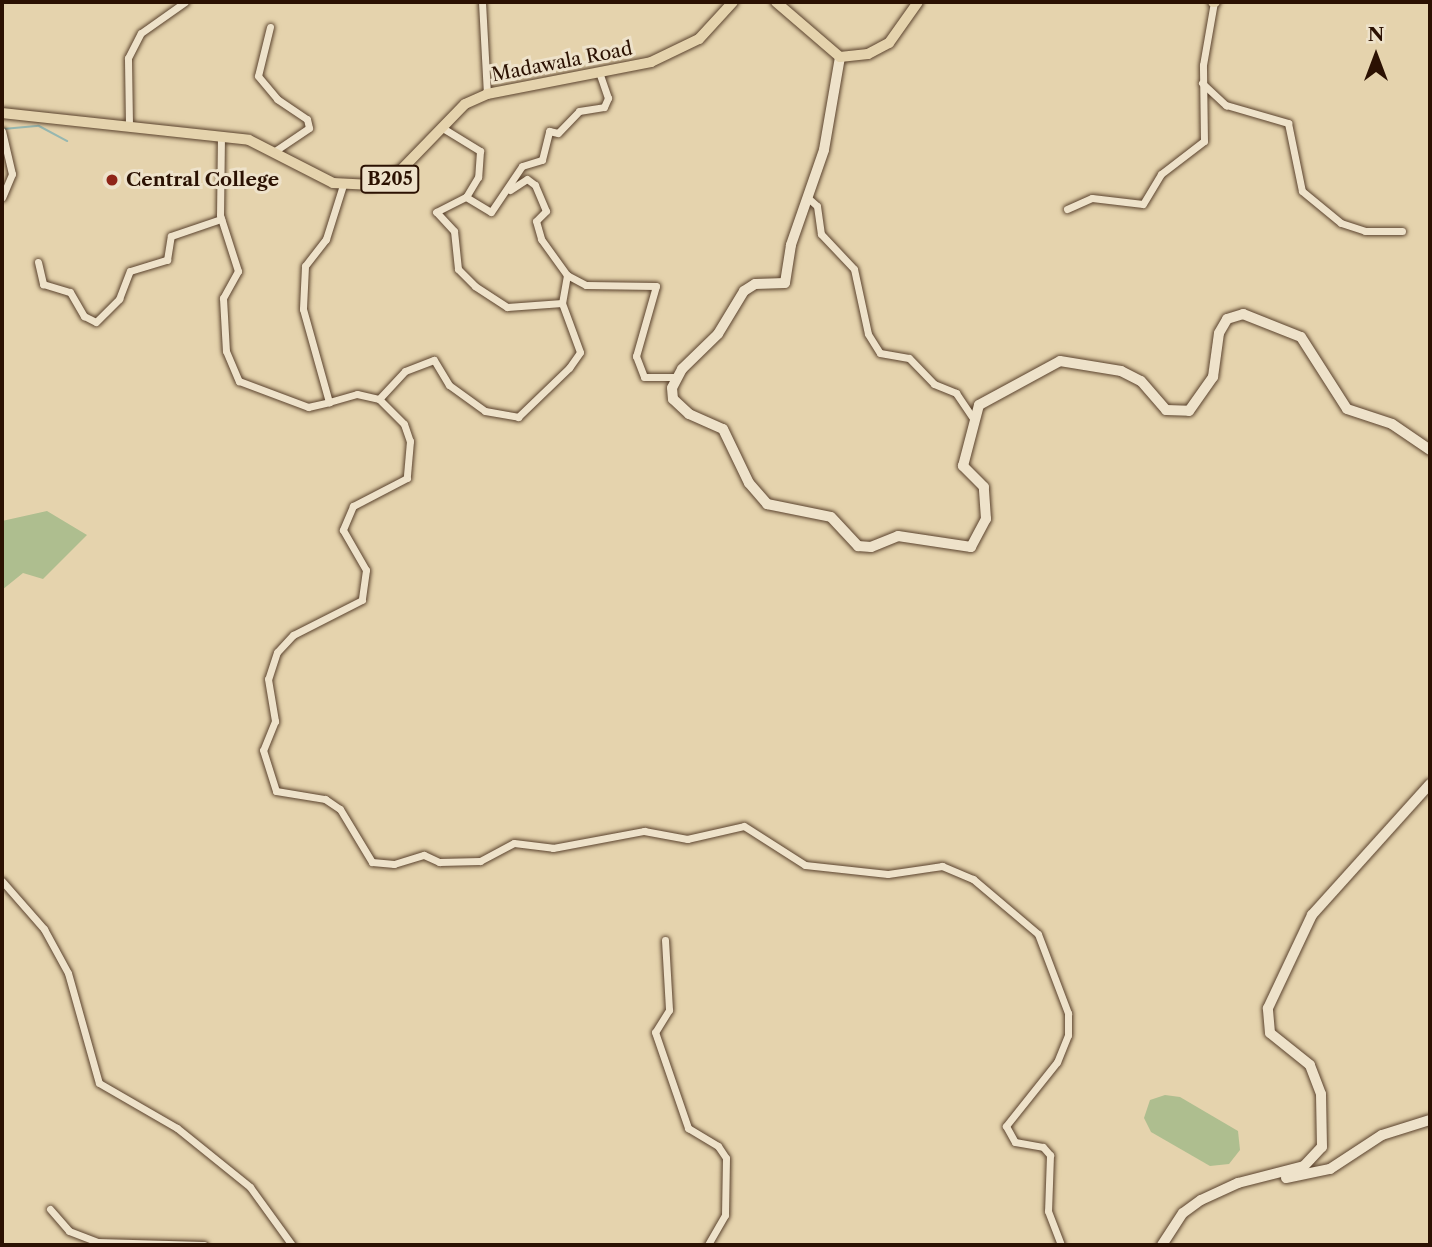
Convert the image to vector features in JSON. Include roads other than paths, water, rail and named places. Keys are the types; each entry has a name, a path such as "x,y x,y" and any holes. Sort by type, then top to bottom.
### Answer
{"main road":[{"name":"Madawala Road","path":"343,185 372,185 394,177 465,104 487,94 600,75 651,62 699,39 733,2"},
{"path":"776,2 841,57 868,54 889,43 918,2"},
{"name":"B205","path":"2,113 221,135 276,150 343,185"}],"street":[{"path":"129,124 128,58 141,33 185,2"},
{"path":"482,2 487,94"},
{"path":"1068,209 1092,198 1147,201 1161,174 1207,135 1202,82 1214,2"},
{"path":"270,27 258,76 277,99 307,119 309,128 276,150"},
{"path":"841,57 824,150 807,197 785,283 755,284 744,291 718,334 676,377 673,399 689,414 723,429 749,483 767,504 831,517 858,546 871,547 898,536 971,547 986,519 984,487 963,466 979,405 1060,361 1121,371 1141,381 1166,411 1189,411 1213,377 1219,332 1227,319 1243,314 1301,337 1347,409 1392,424 1430,450"},
{"path":"466,197 491,212 510,190 522,166 542,160 549,131 558,132 579,111 604,107 608,98 600,75"},
{"path":"1202,82 1226,105 1288,123 1302,191 1341,223 1365,231 1402,232"},
{"path":"440,127 480,151 478,177 466,197 436,212 454,231 458,268 467,279 507,307 562,303"},
{"path":"2,197 12,174 3,133"},
{"path":"221,135 221,219 238,271 223,298 226,351 239,381 308,408 357,394 379,400 404,424 410,441 407,478 353,506 343,530 366,570 362,600 293,635 277,652 268,679 275,721 263,750 276,791 325,799 340,809 350,818 368,859 379,863 394,864 424,855 439,862 480,861 514,843 553,848 644,831 687,838 744,826 806,866 888,874 942,866 973,879 1038,934 1068,1013 1068,1035 1057,1062 1006,1126 1009,1139 1043,1147 1050,1155 1048,1211 1061,1245"},
{"path":"510,190 527,179 536,185 546,211 536,221 541,239 567,275 586,285 656,286 636,356 644,377 676,377"},
{"path":"329,402 303,298 306,265 326,239 343,185"},
{"path":"807,197 817,206 821,234 854,269 868,334 880,353 909,358 934,384 956,393 974,420"},
{"path":"38,261 43,284 70,292 84,316 96,322 118,299 130,271 167,260 171,236 221,219"},
{"path":"379,400 405,371 434,360 449,385 485,411 524,415 580,352 562,303 567,275"},
{"path":"1162,1245 1183,1213 1238,1183 1304,1166 1322,1147 1321,1094 1310,1065 1270,1033 1268,1008 1312,915 1430,784"},
{"path":"2,881 44,929 68,973 99,1083 177,1128 250,1187 292,1245"},
{"path":"665,940 669,1010 655,1032 688,1128 718,1146 726,1158 724,1215 708,1245"},
{"path":"1238,1183 1330,1169 1382,1135 1430,1120"},
{"path":"50,1209 69,1231 97,1242 204,1245"}],"waterway":[{"path":"3,129 39,126 67,141"}],"place":[{"name":"Central College","path":"112,180"}]}
